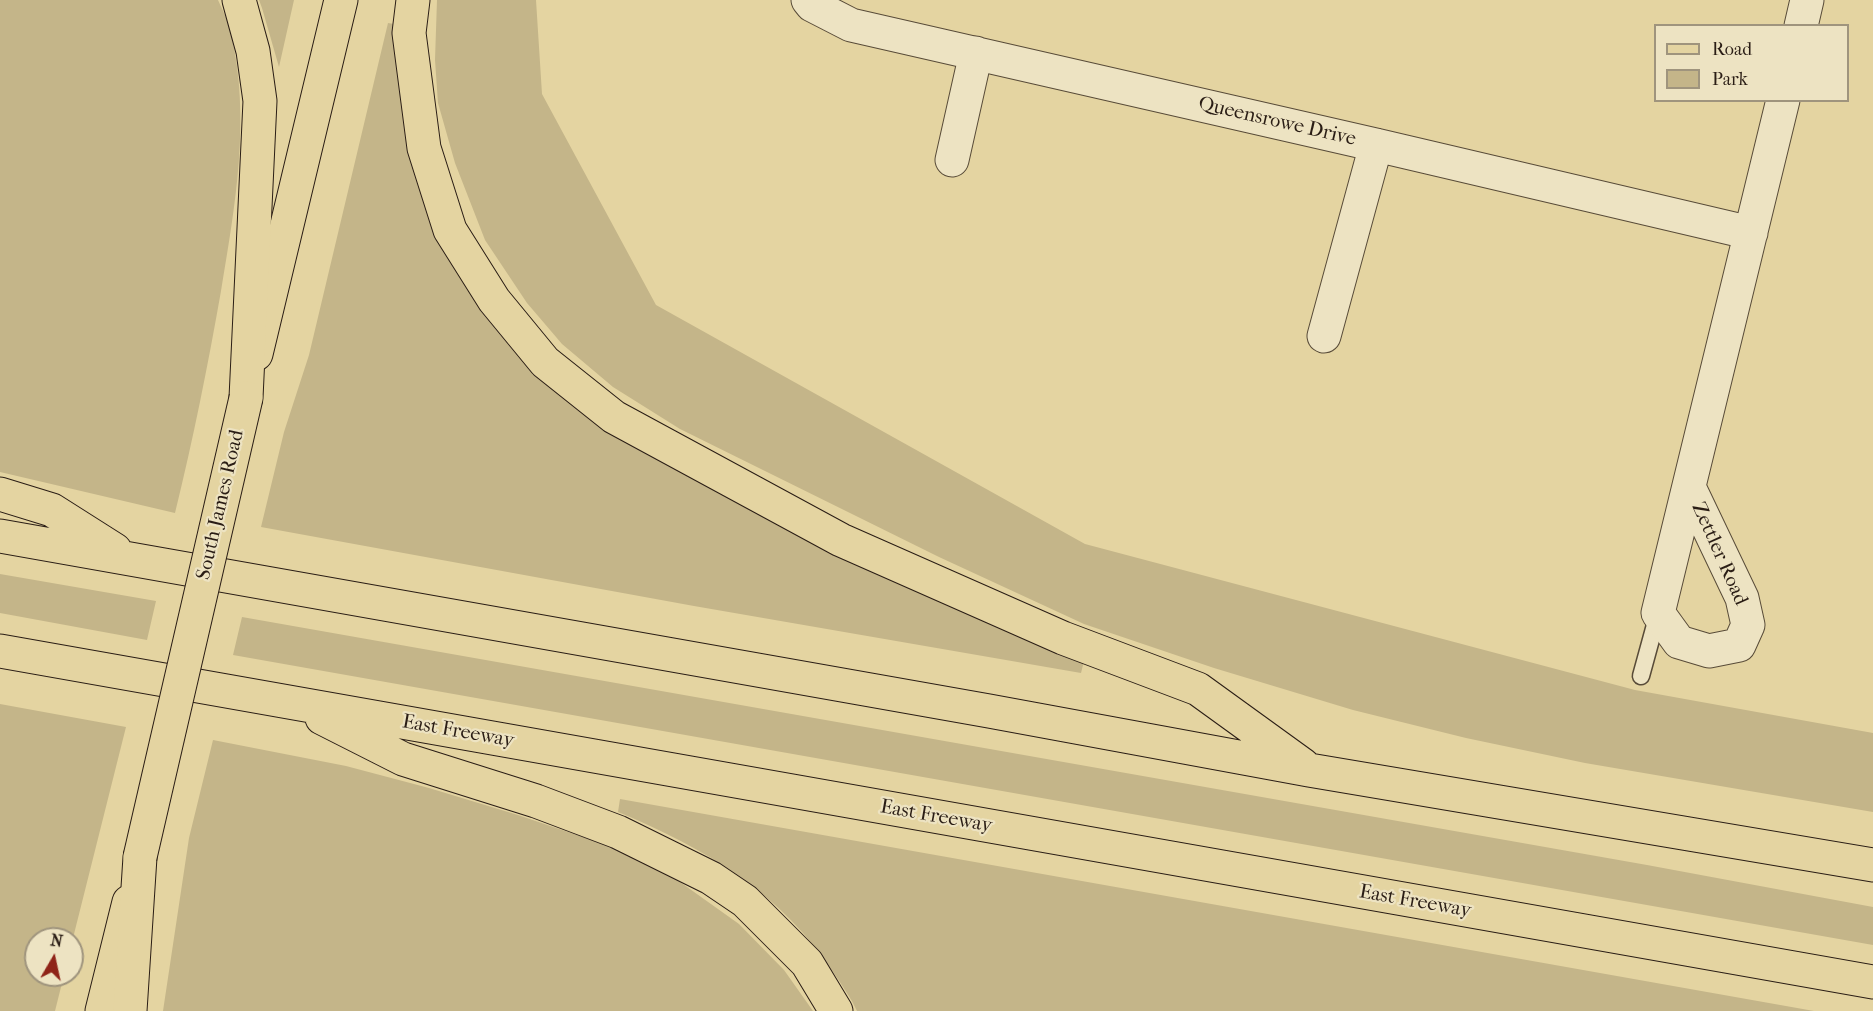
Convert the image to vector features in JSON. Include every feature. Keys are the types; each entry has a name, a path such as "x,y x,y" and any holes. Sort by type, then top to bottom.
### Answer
{"main road":[{"path":"239,0 253,51 260,101 246,398"},
{"name":"South James Road","path":"102,1011 341,0"},
{"path":"413,0 410,33 424,148 450,231 494,300 545,362 614,417 841,540 1063,638 1198,689 1309,770"},
{"path":"0,494 52,510 129,560"},
{"path":"0,536 1309,770 1873,866"},
{"name":"East Freeway","path":"0,651 1873,981"},
{"path":"291,702 404,759 536,801 618,832 711,878 745,901 807,963 836,1011"},
{"path":"130,1011 140,857"}],"street":[{"name":"Queensrowe Drive","path":"808,0 812,5 851,25 1751,233"},
{"path":"1801,24 1807,0"},
{"path":"952,160 976,54"},
{"name":"Zettler Road","path":"1689,487 1742,598 1748,625 1739,645 1709,651 1679,642 1659,613 1689,487 1783,102"},
{"path":"1324,336 1376,145"}],"lane":[{"path":"1641,676 1659,613"}],"green space":[{"path":"0,0 218,0 229,25 237,66 240,98 236,195 211,347 175,513 0,472"},
{"path":"259,0 294,0 279,67 262,8"},
{"path":"437,0 536,0 542,94 656,305 1085,544 1635,690 1873,733 1873,812 1585,763 1466,738 1353,710 1214,668 1084,624 939,557 680,429 613,387 562,344 527,303 485,240 455,163 438,103 435,60"},
{"path":"388,23 400,25 400,85 516,344 1084,661 1081,673 694,606 261,527 284,432 309,355"},
{"path":"0,574 156,601 147,640 0,613"},
{"path":"242,617 1873,907 1873,945 233,655"},
{"path":"0,704 126,727 76,927 24,927 24,987 61,987 55,1011 0,1011"},
{"path":"213,740 346,766 429,788 621,850 666,872 739,924 784,970 813,1011 163,1011 189,838"},
{"path":"620,799 1814,1011 857,1011 844,988 814,946 766,897 711,858 681,841 618,812"}]}
